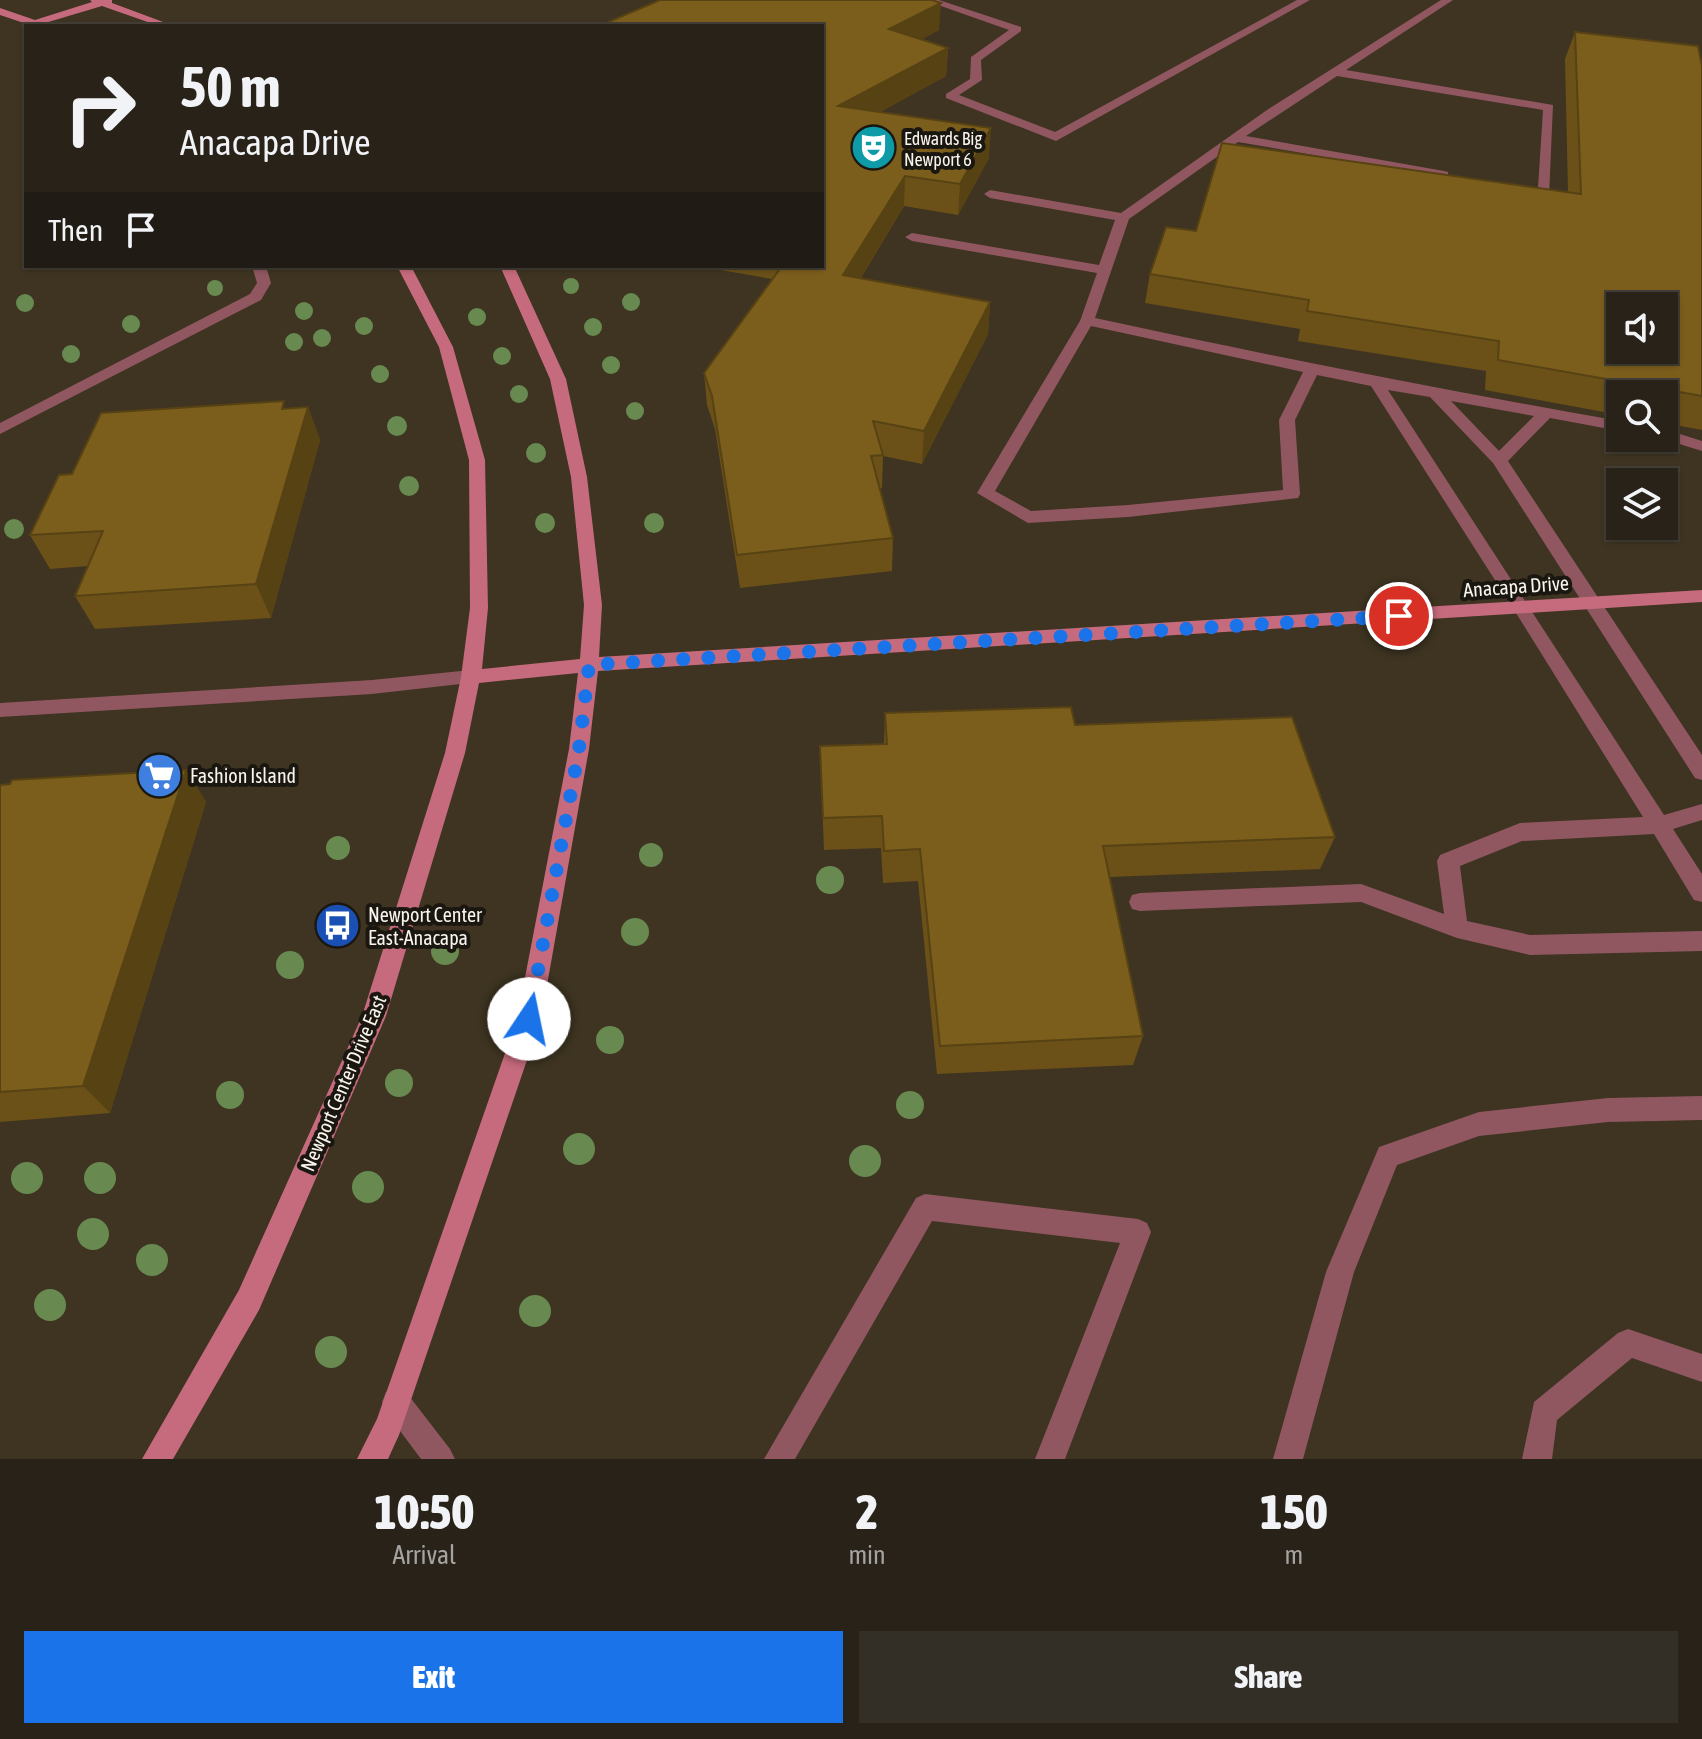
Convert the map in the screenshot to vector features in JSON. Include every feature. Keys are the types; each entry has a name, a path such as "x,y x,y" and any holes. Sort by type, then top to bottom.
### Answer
{"main road":[{"path":"42,24 103,1 164,24"},
{"path":"0,11 36,24"},
{"name":"Newport Center Drive East","path":"157,1459 249,1300 374,1016 455,753 471,677 479,608 477,460 446,347 405,268"},
{"path":"372,1459 396,1402 529,1019 579,749 589,665 593,605 579,477 558,379 508,268"},
{"name":"Anacapa Drive","path":"471,677 589,665 1702,596"}],"lane":[{"path":"929,0 1017,29 975,59 976,80 950,96 1056,137 1305,0"},
{"path":"1313,367 1287,420 1292,494 1128,511 1028,517 985,493 1087,321 1123,217 1235,138 1448,0"},
{"path":"1336,72 1549,107 1544,193 1513,188"},
{"path":"1235,138 1451,177"},
{"path":"990,194 1123,217"},
{"path":"912,237 1104,270"},
{"path":"0,429 256,297 264,283 260,268"},
{"path":"1087,321 1313,367 1376,383 1606,424"},
{"path":"1376,383 1523,608 1702,893"},
{"path":"1435,393 1499,460 1702,772"},
{"path":"1499,460 1546,413"},
{"path":"1678,438 1702,446"},
{"path":"0,710 471,677"},
{"path":"1457,928 1448,861 1520,832 1660,825 1702,812"},
{"path":"1140,902 1361,893 1457,928 1530,945 1702,941"},
{"path":"1288,1459 1340,1272 1388,1156 1479,1124 1608,1110 1702,1108"},
{"path":"779,1459 925,1207 1138,1232 1050,1459"},
{"path":"1537,1459 1544,1412 1628,1343 1702,1368"},
{"path":"396,1402 440,1459"}],"shaded area":[{"path":"0,0 1702,0 1702,1459 0,1459"}],"building":[{"path":"660,0 932,0 941,3 889,29 948,48 838,106 991,128 960,184 905,176 843,275 990,302 924,431 873,421 883,455 871,456 893,538 737,555 712,396 704,373 781,268 824,268 824,24 604,24"},
{"path":"1575,32 1698,46 1702,66 1702,396 1678,392 1678,380 1611,380 1498,360 1499,341 1307,311 1309,300 1150,274 1166,227 1196,231 1222,143 1581,194"},
{"path":"284,401 282,409 308,407 256,584 75,596 103,531 30,535 59,475 72,474 101,413"},
{"path":"1071,707 1075,725 1292,717 1335,837 1103,846 1143,1036 940,1046 920,849 884,851 882,816 823,818 820,746 887,744 885,713"},
{"path":"186,770 83,1086 0,1092 0,785 10,784 12,780"}],"place":[{"name":"Edwards Big Newport 6","path":"873,148"},
{"name":"Fashion Island","path":"159,775"},
{"name":"Newport Center East-Anacapa","path":"337,925"}],"route":[{"path":"529,1019 579,749 589,665 1399,616"}]}
